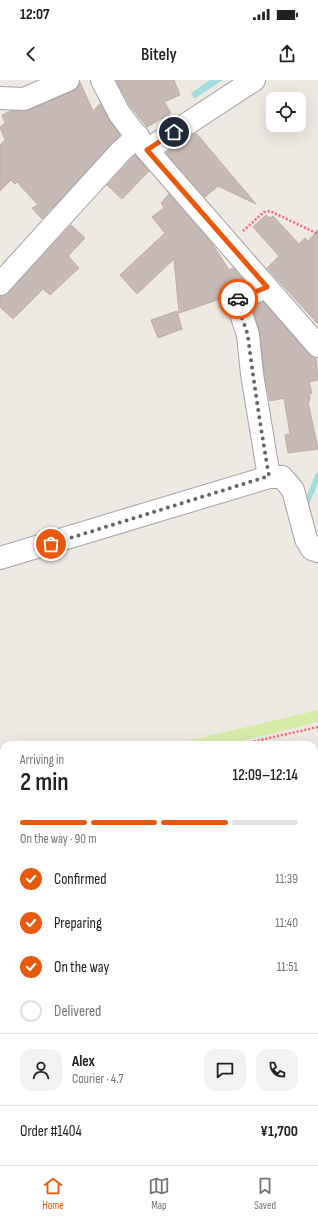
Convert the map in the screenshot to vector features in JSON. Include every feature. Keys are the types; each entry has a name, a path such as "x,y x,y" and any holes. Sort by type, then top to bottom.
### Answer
{"street":[{"path":"0,98 24,99 68,80"},
{"path":"102,80 119,113 143,143 318,346"},
{"path":"0,284 121,151 143,143 254,80"},
{"path":"267,287 239,298 237,301 248,335 252,374 269,476"},
{"path":"0,558 269,476 282,478 293,490 306,539 312,549 318,551"}],"path":[{"path":"230,244 264,212 270,211 318,234"},
{"path":"256,741 318,727"}],"green space":[{"path":"318,710 318,722 241,741 187,741"}],"water":[{"path":"210,80 223,80 194,99 191,93"}],"building":[{"path":"116,80 174,80 180,95 164,102 171,113 147,127 130,106"},
{"path":"80,82 93,111 100,104 120,135 42,219 32,208 38,205 17,182 15,184 11,180 0,191 0,145 5,140 0,127 5,123 2,115 11,111 29,110 73,91 78,88"},
{"path":"196,133 256,204 218,186 205,197 166,153"},
{"path":"135,155 149,171 122,199 107,185"},
{"path":"169,194 213,245 229,270 233,268 246,282 234,287 226,297 179,313 174,259 137,294 120,275 165,233 152,217 164,208 161,203"},
{"path":"266,215 270,218 273,216 299,244 305,238 308,241 318,230 318,324 267,268 279,256 253,227"},
{"path":"71,225 85,238 68,256 79,268 50,295 43,289 13,319 0,307 0,296 9,292"},
{"path":"263,302 309,354 316,358 318,380 309,382 312,393 309,394 310,401 308,402 318,449 288,453 285,435 290,434 284,398 270,401 264,372 260,334 252,306"},
{"path":"177,311 182,329 158,338 151,320"}],"waterway":[{"path":"305,508 318,475"}],"way so far":[{"path":"51,544 269,476 252,374 248,335 238,305 238,299"}],"route":[{"path":"174,132 147,150 198,206 267,287 238,299"}]}
